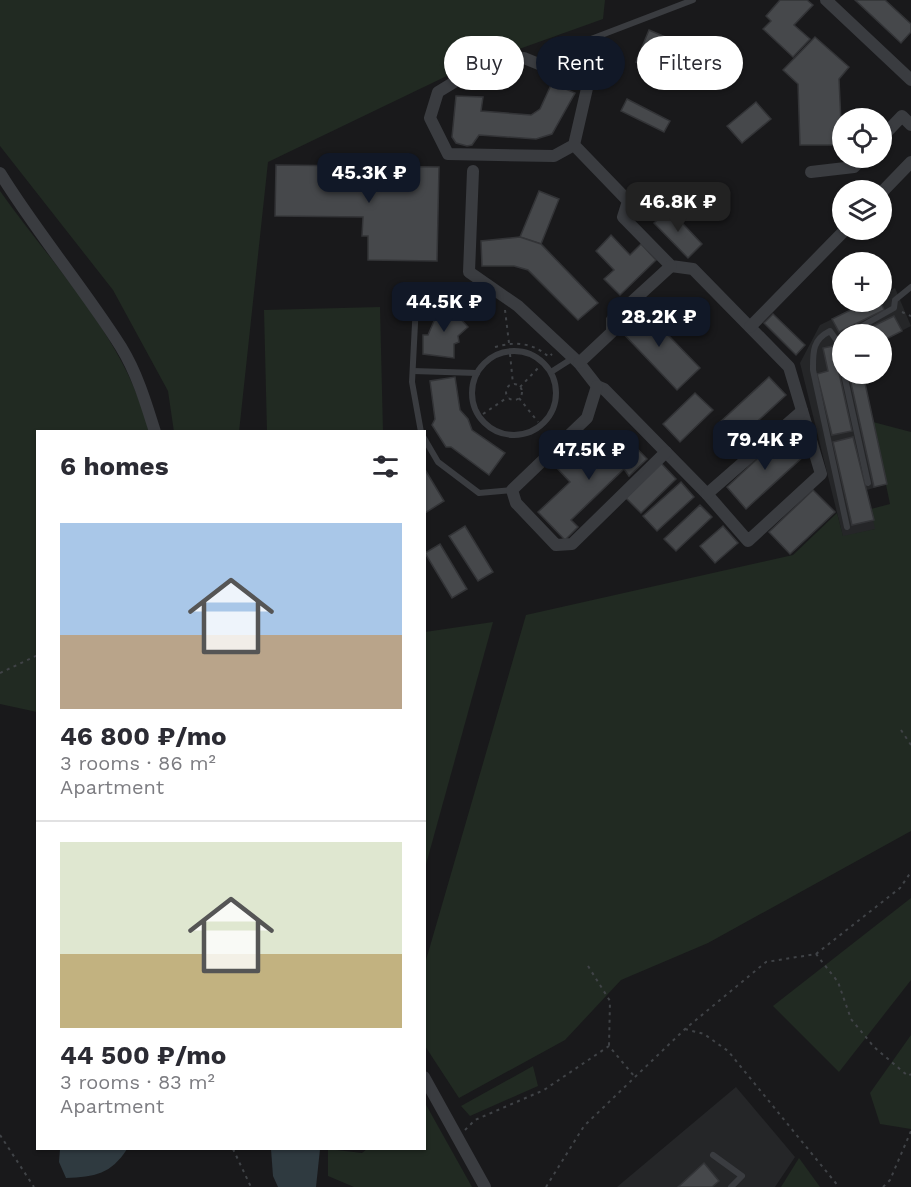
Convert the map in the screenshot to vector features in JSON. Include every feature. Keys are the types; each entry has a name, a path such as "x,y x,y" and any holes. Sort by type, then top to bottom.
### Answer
{"street":[{"path":"826,0 911,80"},
{"path":"524,58 588,84 574,145 554,156 448,154 430,118 438,92 456,81 524,58"},
{"path":"892,126 902,116 911,125"},
{"path":"473,171 469,272 518,306 561,346 597,386 604,389 707,494 748,541 821,474 789,367 693,269 671,266 623,217 628,201 574,145"},
{"path":"892,182 911,162"},
{"path":"812,172 846,168"},
{"path":"0,173 25,213 121,348 141,387 154,430"},
{"path":"750,327 835,240"},
{"path":"576,361 612,332 612,320 671,266"},
{"path":"597,386 587,418 512,490 516,503 556,545 572,544 666,452"},
{"path":"707,494 802,411"},
{"path":"426,1080 485,1187"}],"lane":[{"path":"599,36 693,0"},
{"path":"866,324 894,308 895,300 911,287"},
{"path":"421,430 413,371 416,304 420,298 498,292"},
{"path":"832,333 830,331 820,336 813,348 813,370 847,527"},
{"path":"509,351 534,355 551,372 556,384 557,399 553,412 541,426 520,435 506,435 493,430 482,422 475,410 472,396 477,373 487,360 509,351"},
{"path":"551,372 576,361"},
{"path":"413,371 477,373"},
{"path":"846,384 868,483"},
{"path":"426,441 438,462 478,493 512,490"},
{"path":"713,1155 742,1176 731,1187"}],"path":[{"path":"498,292 509,343"},
{"path":"495,346 509,343 528,344 549,357 561,346"},
{"path":"510,354 513,384"},
{"path":"520,387 540,366"},
{"path":"508,397 514,400 519,398 522,392 520,387 513,384"},
{"path":"508,397 507,388 513,384"},
{"path":"483,414 508,397"},
{"path":"519,398 538,422"},
{"path":"0,674 36,656"},
{"path":"900,730 911,745"},
{"path":"546,1187 585,1126 685,1029 766,962 816,954 900,888 911,872"},
{"path":"816,954 838,982 851,1019 874,1047 908,1076 911,1075"},
{"path":"588,966 610,1001 609,1046 634,1077"},
{"path":"685,1029 704,1034 728,1051 839,1187"},
{"path":"459,1137 475,1120 544,1090 609,1046"},
{"path":"883,1187 890,1180 911,1131"},
{"path":"0,1135 34,1187"},
{"path":"233,1150 251,1187"}],"shaded area":[{"path":"0,0 605,0 603,19 556,36 536,36 536,43 524,47 524,36 444,36 444,77 268,162 239,430 174,430 168,391 113,290 0,146"},
{"path":"0,191 65,276 106,335 124,366 148,430 36,430 36,712 0,704"},
{"path":"895,288 911,326 892,336 892,324 832,324 832,384 865,384 887,484 867,490 876,529 843,537 800,363 820,325 847,312 892,312 892,289"},
{"path":"380,307 383,430 267,430 264,310"},
{"path":"873,422 911,432 911,831 708,943 621,980 565,1040 459,1098 426,1048 426,960 526,615 793,555 837,513 843,536 875,529 871,509 890,504"},
{"path":"493,622 426,864 426,632"},
{"path":"911,898 911,980 839,1072 773,1006"},
{"path":"911,1035 911,1129 880,1124 870,1093"},
{"path":"533,1066 538,1086 470,1116 461,1106"},
{"path":"736,1087 795,1157 775,1187 617,1187"},
{"path":"426,1105 472,1187 354,1187 328,1176 328,1150 362,1153 366,1150 426,1150"},
{"path":"60,1150 126,1150 108,1169 86,1177 66,1178 59,1162"},
{"path":"271,1150 320,1150 316,1187 278,1187 273,1176"},
{"path":"799,1158 820,1187 781,1187"}],"building":[{"path":"780,0 807,0 813,5 794,25 810,39 793,57 763,29 771,21 766,16"},
{"path":"855,0 885,0 911,24 911,32 901,43"},
{"path":"649,30 663,36 647,36"},
{"path":"815,37 849,67 839,79 840,108 832,108 832,145 800,145 798,84 783,70"},
{"path":"549,90 568,90 575,93 552,134 536,139 479,135 472,145 467,146 456,143 452,137 456,96 483,97 481,111 531,115 540,109"},
{"path":"627,99 670,121 664,132 621,111"},
{"path":"756,102 771,119 742,143 727,126"},
{"path":"276,165 439,167 437,261 368,260 368,236 362,236 363,217 275,216"},
{"path":"539,191 559,199 541,244 520,237"},
{"path":"669,209 702,244 688,258 654,223"},
{"path":"611,235 630,255 641,244 656,260 620,295 604,279 614,270 596,251"},
{"path":"520,237 541,244 598,303 578,320 528,270 514,266 482,266 481,241"},
{"path":"446,303 468,327 458,336 459,342 454,344 454,358 423,354 423,335 428,335 434,321 431,318"},
{"path":"640,306 700,368 677,390 617,327"},
{"path":"846,312 880,312 855,324 835,324 832,319"},
{"path":"773,314 805,345 796,355 764,323"},
{"path":"894,316 902,331 892,336 892,324 878,324"},
{"path":"832,346 832,384 841,384 852,431 832,435 817,374 828,371 823,348"},
{"path":"455,377 460,410 468,419 472,430 505,453 489,475 451,447 446,447 432,425 435,419 430,381"},
{"path":"769,377 786,395 735,442 718,424"},
{"path":"851,384 865,384 887,484 874,487"},
{"path":"695,393 713,410 680,442 663,424"},
{"path":"621,432 647,459 629,476 624,469 571,520 578,527 565,540 538,512 570,482 556,467 575,449 589,463"},
{"path":"784,434 804,456 746,509 727,487"},
{"path":"853,437 874,520 852,525 833,442"},
{"path":"661,463 676,479 641,513 626,498"},
{"path":"426,471 444,501 426,512"},
{"path":"681,482 694,497 657,531 643,516"},
{"path":"813,490 835,512 790,554 769,532"},
{"path":"700,505 712,517 676,551 664,539"},
{"path":"465,526 493,572 478,581 449,536"},
{"path":"723,526 738,543 715,563 700,546"},
{"path":"440,544 467,589 452,598 426,552"},
{"path":"704,1163 719,1181 712,1187 678,1187"}]}
